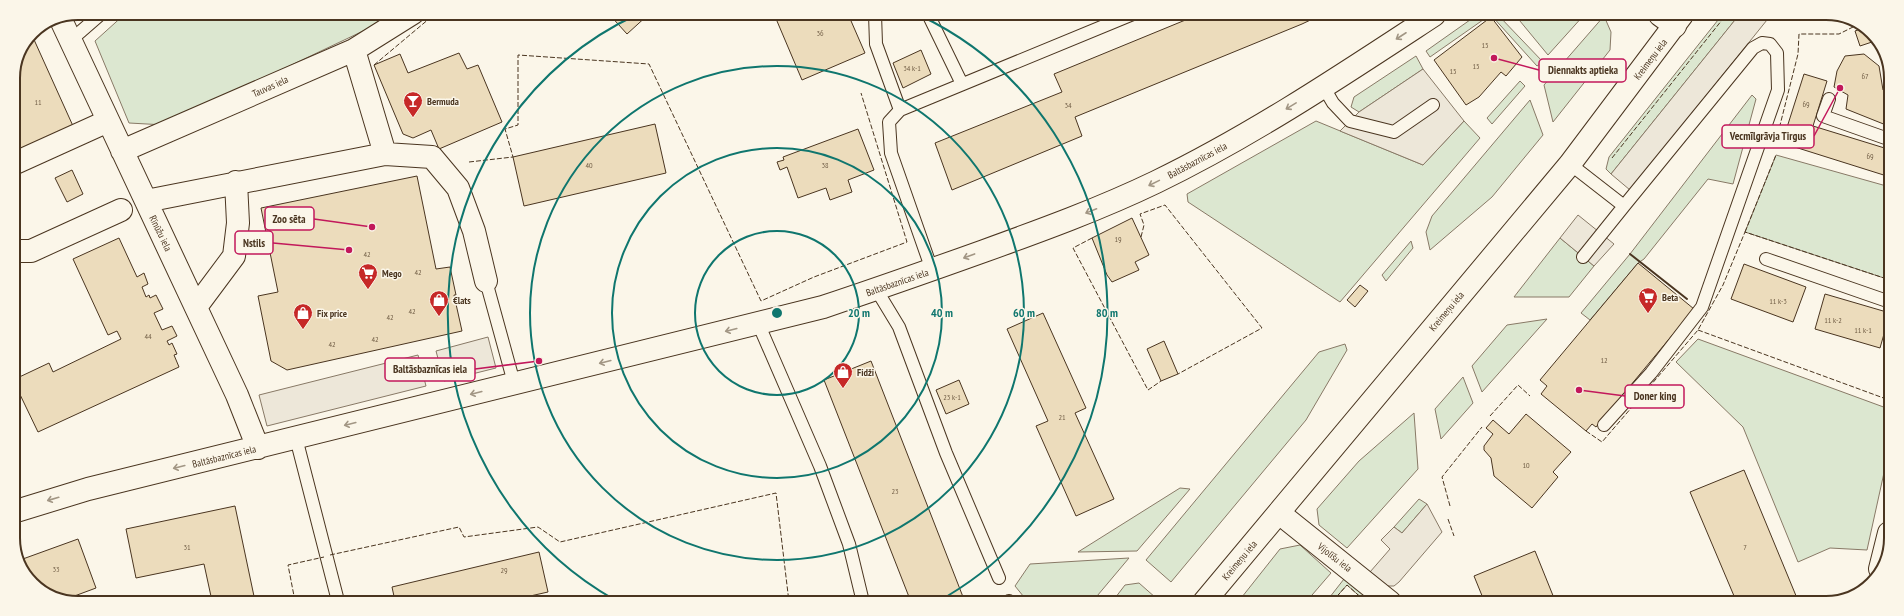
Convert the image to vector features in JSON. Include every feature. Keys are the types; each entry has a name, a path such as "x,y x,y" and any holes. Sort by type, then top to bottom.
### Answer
{"street":[{"name":"Tauvas iela","path":"122,151 354,50 402,20"},
{"name":"Baltāsbaznīcas iela","path":"20,510 88,489 823,307 932,270 1051,227 1127,196 1224,147 1426,20"},
{"name":"Kreimeņu iela","path":"1209,596 1570,164 1671,20"},
{"name":"Rīnūžu iela","path":"62,22 237,396 258,448"},
{"path":"354,50 385,154"},
{"path":"20,159 108,121"},
{"path":"146,201 236,182 385,154 432,157 458,188 474,231 486,281"},
{"path":"196,307 234,256 238,223 236,182"},
{"path":"20,251 31,251 121,210"},
{"name":"Vijolīšu iela","path":"1278,513 1382,591"}],"lane":[{"path":"71,40 94,20"},
{"path":"876,20 876,44 900,110"},
{"path":"931,20 962,84"},
{"path":"932,270 891,154 890,122 900,110 1118,20"},
{"path":"1583,257 1753,48 1762,43 1770,44 1777,53 1778,90 1702,308 1651,373 1604,425"},
{"path":"1323,86 1333,104 1350,121 1394,132 1433,105"},
{"path":"1829,99 1823,116 1884,138"},
{"path":"1570,164 1624,206"},
{"path":"1766,259 1884,300"},
{"path":"486,281 514,383"},
{"path":"876,289 899,327 946,453 999,578"},
{"path":"758,323 827,486 849,544 862,596"},
{"path":"296,438 337,596"}],"green space":[{"path":"118,20 384,20 165,125 129,123 95,41"},
{"path":"1470,20 1483,20 1430,57 1426,51"},
{"path":"1496,20 1503,20 1543,62 1537,66"},
{"path":"1519,20 1580,20 1548,55"},
{"path":"1601,20 1606,20 1611,32 1610,50 1553,122 1544,85"},
{"path":"1718,20 1735,20 1611,174 1606,169 1609,157"},
{"path":"1416,56 1423,69 1359,112 1351,107 1354,97"},
{"path":"1520,81 1525,86 1492,124 1487,118"},
{"path":"1752,95 1756,99 1733,184 1708,179 1644,259 1638,263 1590,320 1581,313 1630,254"},
{"path":"1530,100 1543,135 1492,197 1430,250 1426,232 1432,216"},
{"path":"1316,121 1423,165 1464,121 1480,138 1340,302 1188,202 1187,194"},
{"path":"1776,155 1884,185 1884,278 1745,232"},
{"path":"1560,238 1594,266 1569,297 1514,297"},
{"path":"1411,241 1413,248 1386,281 1382,275"},
{"path":"1547,319 1482,392 1472,366 1507,325"},
{"path":"1698,339 1884,407 1884,473 1867,550 1830,548 1798,562 1743,427 1676,362"},
{"path":"1345,344 1347,350 1306,420 1171,582 1146,560 1319,352"},
{"path":"1463,377 1473,403 1441,439 1435,409"},
{"path":"1414,413 1418,469 1347,548 1319,525 1317,509 1359,461"},
{"path":"1180,488 1190,489 1137,551 1078,552"},
{"path":"1419,499 1427,504 1402,533 1394,527"},
{"path":"1300,545 1331,573 1311,596 1243,596 1280,549"},
{"path":"1129,558 1097,596 1023,596 1015,586 1030,564"},
{"path":"1344,579 1366,596 1359,596 1347,585 1337,596 1331,596"},
{"path":"1139,583 1154,596 1117,596 1125,585"}],"shaded area":[{"path":"1735,20 1767,20 1630,190 1611,174"},
{"path":"1423,69 1464,121 1423,165 1340,131 1359,112"},
{"path":"1578,215 1614,244 1594,266 1560,238"},
{"path":"488,337 496,368 444,381 436,351"},
{"path":"418,355 426,386 267,426 259,395"},
{"path":"1427,504 1442,532 1399,582 1394,586 1386,586 1370,572 1390,549 1381,540 1394,527 1402,533"}],"building":[{"path":"614,20 642,20 627,34"},
{"path":"777,20 851,20 865,53 802,80"},
{"path":"1185,20 1310,20 1075,117 1082,136 952,190 935,143 1062,92 1054,74"},
{"path":"1487,20 1493,20 1522,57 1506,76 1501,72 1479,97 1466,105 1434,60"},
{"path":"1858,30 1871,42 1860,46 1855,31"},
{"path":"34,40 73,126 20,152 21,66 24,56"},
{"path":"921,50 931,74 903,88 893,63"},
{"path":"459,53 467,69 478,65 502,122 439,149 431,130 413,138 403,134 374,65 400,54 408,73"},
{"path":"1864,54 1879,66 1884,90 1884,124 1846,109 1848,95 1834,87 1837,71 1845,56"},
{"path":"1804,74 1827,81 1813,126 1884,148 1884,175 1782,143"},
{"path":"655,124 666,173 524,206 513,157"},
{"path":"858,129 874,170 848,180 852,192 830,200 826,188 798,198 787,167 780,170 777,162 784,160 783,157"},
{"path":"72,170 83,194 67,202 55,178"},
{"path":"417,176 436,269 450,267 456,295 454,295 462,331 287,370 271,361 258,296 278,292 261,208"},
{"path":"1132,218 1149,255 1135,262 1139,270 1112,282 1107,275 1092,238"},
{"path":"119,238 137,277 144,273 148,284 142,287 146,297 149,295 150,298 156,295 163,309 154,313 162,330 172,326 177,336 167,341 169,345 172,343 177,354 174,355 179,367 38,432 20,395 20,377 49,363 53,372 121,339 117,331 108,335 73,259"},
{"path":"1638,263 1694,309 1596,427 1592,424 1586,431 1541,394 1547,386 1540,380"},
{"path":"1744,264 1806,287 1793,322 1731,299"},
{"path":"1360,285 1368,291 1355,307 1347,300"},
{"path":"1825,294 1884,311 1884,334 1880,348 1815,329"},
{"path":"1043,313 1086,408 1075,413 1114,499 1076,516 1036,426 1048,421 1007,329"},
{"path":"1164,341 1178,374 1161,381 1147,349"},
{"path":"871,361 963,596 909,596 824,380"},
{"path":"959,380 969,404 946,414 936,390"},
{"path":"1526,414 1571,452 1553,472 1558,477 1532,508 1494,476 1491,458 1484,450 1484,446 1493,434 1486,428 1493,420 1509,434"},
{"path":"1744,470 1796,596 1734,596 1690,492"},
{"path":"235,506 254,596 211,596 204,564 136,578 126,529"},
{"path":"78,539 96,588 74,596 56,592 40,582 32,573 24,559"},
{"path":"1535,551 1553,596 1482,596 1474,576"},
{"path":"539,552 548,592 530,596 394,596 392,587"}],"fence":[{"path":"374,65 428,20"},
{"path":"1612,158 1722,20"},
{"path":"1776,141 1798,54 1799,34 1839,34 1853,27"},
{"path":"469,162 513,157 505,129 518,125 518,55 649,64 761,301 814,277 907,242 861,93"},
{"path":"1745,232 1776,155"},
{"path":"1141,237 1144,225 1140,214 1165,205 1262,328 1178,374"},
{"path":"1586,431 1602,442 1698,330 1723,285 1745,232 1884,278"},
{"path":"1092,238 1073,248 1148,390 1161,381"},
{"path":"1698,330 1884,398"},
{"path":"1490,416 1518,385 1530,396"},
{"path":"1450,506 1442,477 1482,427"},
{"path":"330,555 459,527 464,537 538,527 560,542 776,493 788,596"},
{"path":"1448,519 1454,536"},
{"path":"294,596 288,565 324,557"},
{"path":"1337,596 1347,585 1359,596"}],"wall":[{"path":"1630,254 1687,299"}],"place":[{"name":"Diennakts aptieka","path":"1494,58"},
{"name":"Vecmīlgrāvja Tirgus","path":"1840,88"},
{"name":"Bermuda","path":"413,118"},
{"name":"Zoo sēta","path":"372,227"},
{"name":"Nstils","path":"349,250"},
{"name":"Mego","path":"368,290"},
{"name":"Beta","path":"1648,314"},
{"name":"€lats","path":"439,317"},
{"name":"Fix price","path":"303,330"},
{"name":"Baltāsbaznīcas iela","path":"539,361"},
{"name":"Fidži","path":"843,389"},
{"name":"Doner king","path":"1579,390"}]}
